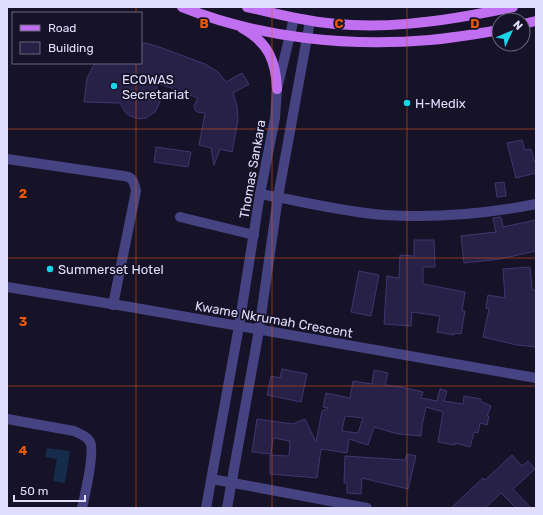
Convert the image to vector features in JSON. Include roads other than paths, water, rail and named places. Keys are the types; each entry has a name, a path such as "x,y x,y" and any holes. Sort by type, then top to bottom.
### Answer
{"main road":[{"path":"182,7 235,25 307,38 348,41 399,42 491,31"},
{"path":"247,7 310,21 370,26 400,25 454,18 513,7"},
{"path":"235,25 249,32 263,44 273,59 277,74 277,89"}],"street":[{"name":"Thomas Sankara","path":"206,508 240,326 260,194 275,118 277,89 294,18"},
{"path":"227,508 259,330 278,198 310,21"},
{"path":"7,160 124,176 131,178 134,182 136,191 113,305"},
{"path":"260,194 382,215 423,216 474,213 536,204"},
{"path":"180,217 254,234"},
{"name":"Kwame Nkrumah Crescent","path":"7,287 536,378"},
{"path":"7,419 74,431 84,436 90,442 92,453 82,508"},
{"path":"212,479 367,508"}],"water":[{"path":"47,448 70,451 65,483 53,481 57,459 45,457"}],"place":[{"name":"ECOWAS Secretariat","path":"114,86"},
{"name":"H-Medix","path":"407,103"},
{"name":"Summerset Hotel","path":"50,269"}]}
